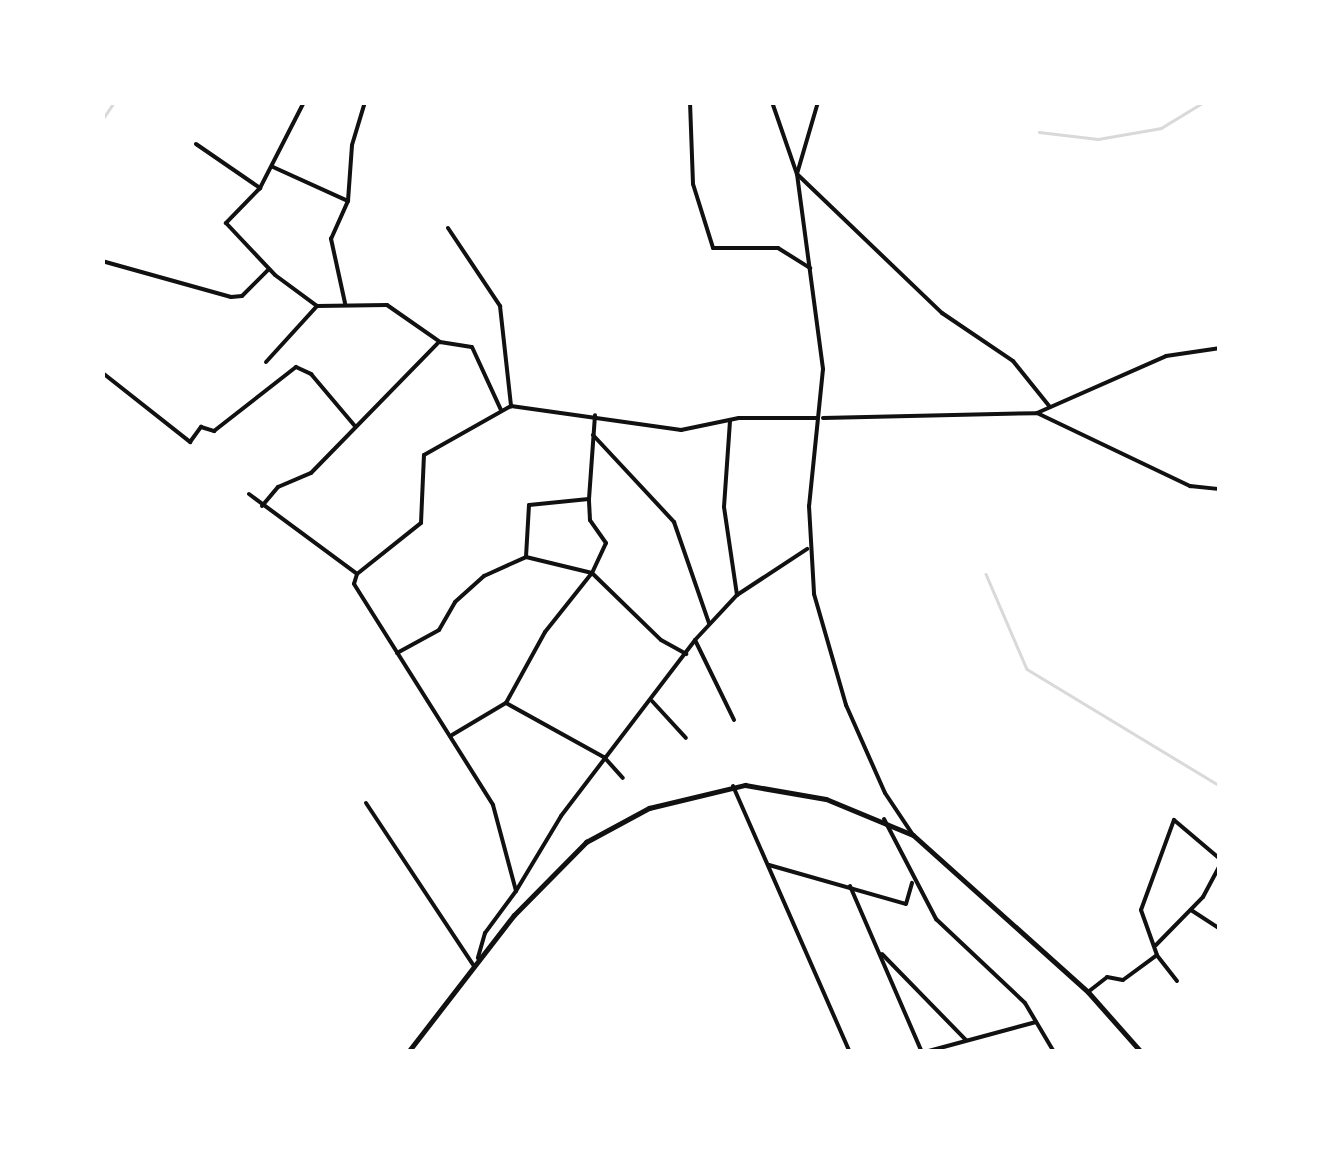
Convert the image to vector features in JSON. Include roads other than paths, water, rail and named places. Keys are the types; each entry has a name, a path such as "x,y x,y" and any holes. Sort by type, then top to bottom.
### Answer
{"main road":[{"path":"408,1052 536,889 586,842 649,808 734,786 826,799 913,835 1088,992 1141,1052"}],"street":[{"path":"304,102 260,188 226,223 270,269 317,306"},
{"path":"344,303 331,239 348,201 352,145 365,102"},
{"path":"690,102 694,184 713,248 778,248 810,268"},
{"path":"772,102 797,174 810,268 822,418 807,550 846,705 884,794 913,835"},
{"path":"797,174 818,102"},
{"path":"196,144 260,188"},
{"path":"273,167 348,201"},
{"path":"797,174 942,314 1014,361 1050,407"},
{"path":"448,228 500,306 510,406"},
{"path":"102,261 236,298 270,269"},
{"path":"266,362 317,306 390,306 440,342 468,345 480,355 502,410"},
{"path":"262,506 278,487 312,473 440,342"},
{"path":"516,891 493,805 354,584 357,574 421,524 424,455 510,406 681,430 730,419 1037,413 1166,356 1220,348"},
{"path":"104,374 190,442 201,427 214,431 296,367 310,374 355,426"},
{"path":"1037,413 1190,486 1220,490"},
{"path":"452,735 506,703 544,632 592,573 606,542 591,522 595,415"},
{"path":"730,419 724,521 737,595"},
{"path":"593,435 674,522 709,623"},
{"path":"249,494 357,574"},
{"path":"526,558 529,504 590,499"},
{"path":"476,964 485,933 604,757 652,701 695,640 737,595 807,550"},
{"path":"397,653 439,630 454,602 484,576 526,558 592,573 661,640 686,654"},
{"path":"695,640 734,720"},
{"path":"652,701 686,738"},
{"path":"506,703 604,757 622,778"},
{"path":"734,786 850,1052"},
{"path":"366,803 476,964"},
{"path":"884,820 912,883 936,919 1004,982 1054,1052"},
{"path":"1156,945 1190,910 1220,862 1174,820 1158,876 1141,906 1158,955 1177,981"},
{"path":"768,864 906,904 912,883"},
{"path":"850,886 923,1052 1036,1022"},
{"path":"1190,910 1220,929"},
{"path":"879,950 966,1040"},
{"path":"1088,992 1107,977 1123,980 1158,955"}],"waterway":[{"path":"102,120 114,102"},
{"path":"1039,132 1098,139 1161,128 1204,102"},
{"path":"986,574 1027,669 1220,786"}]}
